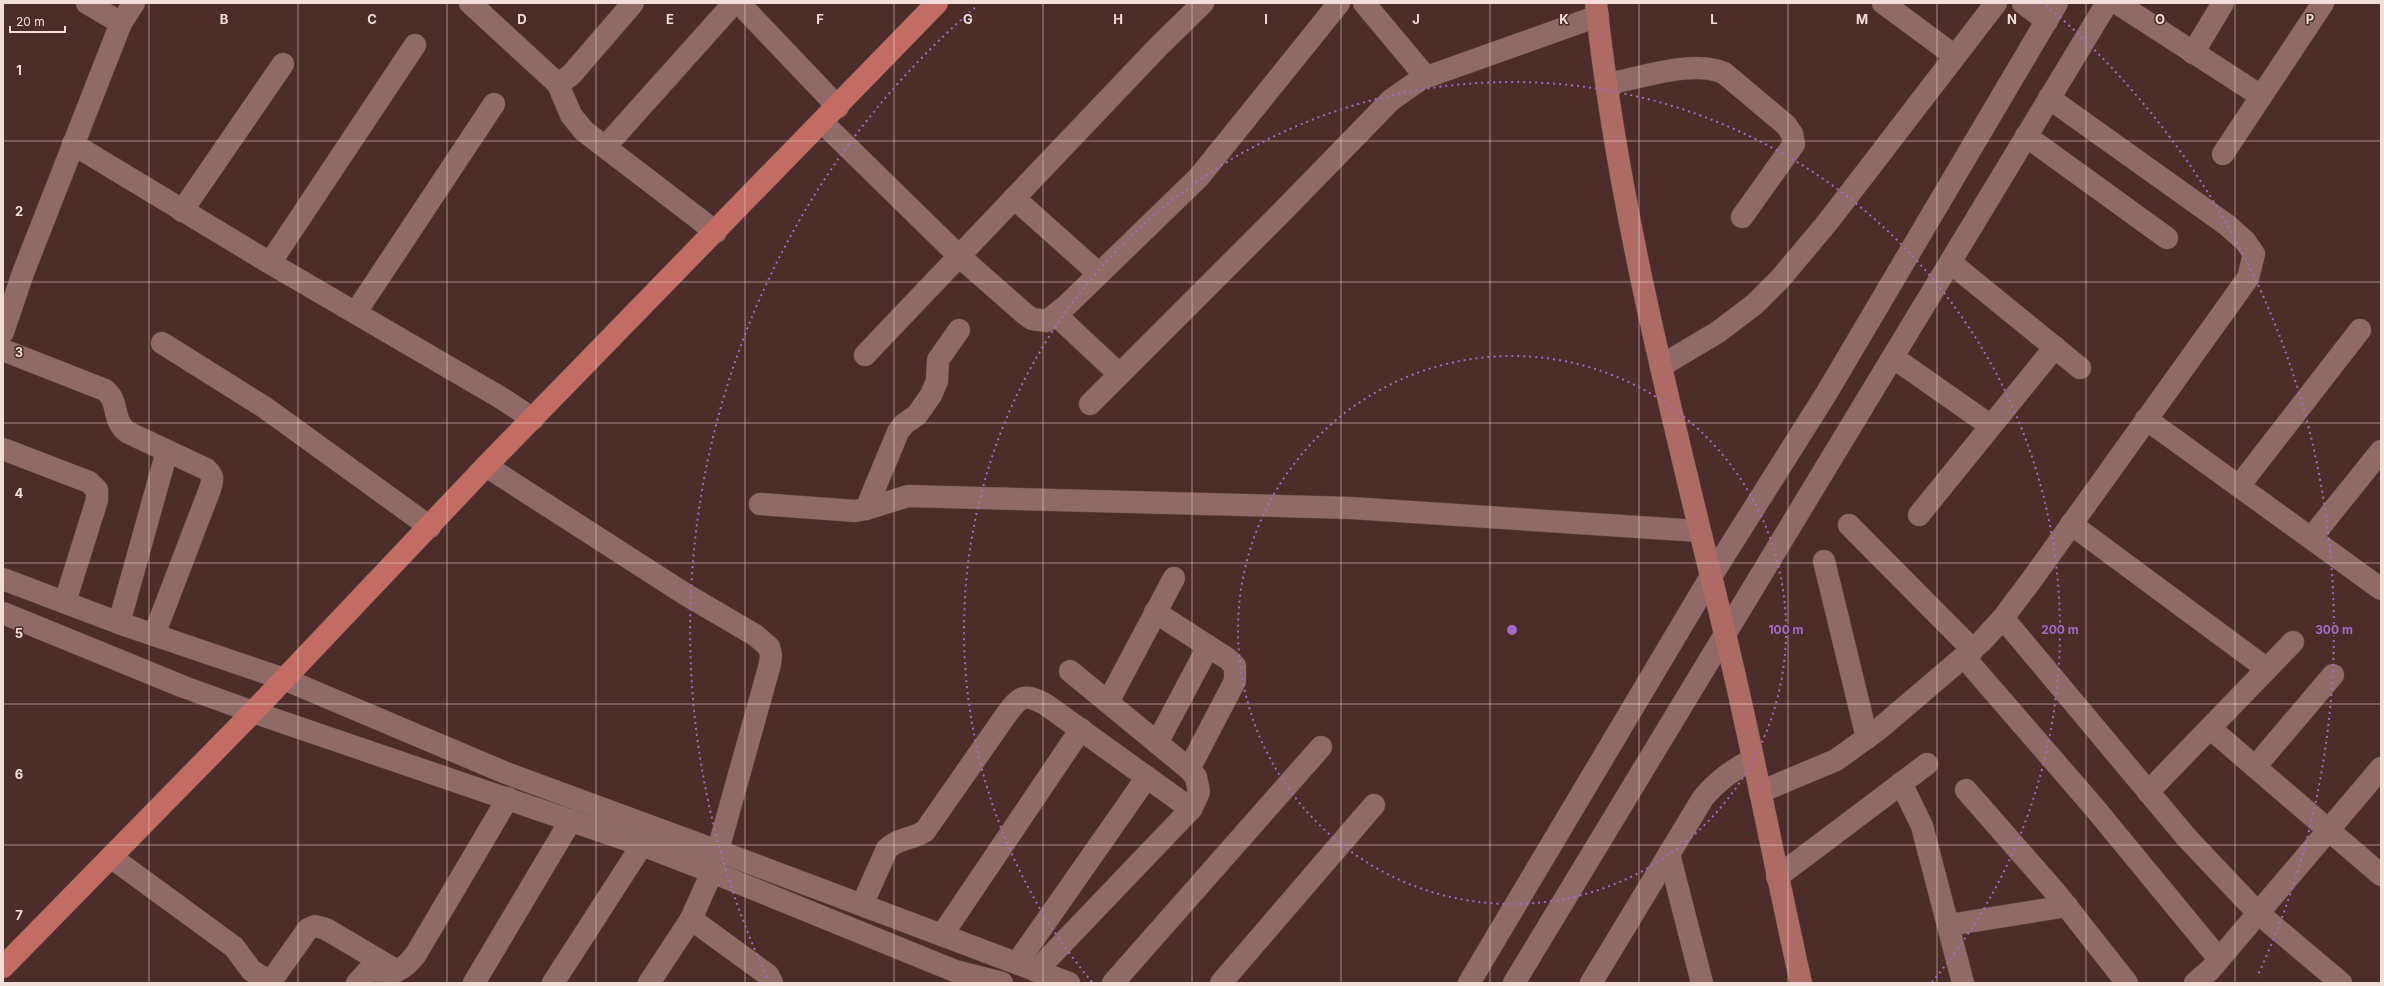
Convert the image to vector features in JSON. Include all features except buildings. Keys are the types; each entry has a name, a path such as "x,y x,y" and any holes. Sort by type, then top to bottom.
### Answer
{"highway":[{"path":"3,967 257,708 430,527 486,466 838,107 937,3"}],"main road":[{"path":"1597,10 1624,191 1661,366 1699,531 1724,628 1800,983"}],"street":[{"path":"87,3 121,23"},
{"path":"3,330 11,281 73,144 121,23 134,3"},
{"path":"470,3 558,84 576,121 605,148 716,232"},
{"path":"558,84 571,75 633,3"},
{"path":"605,148 734,3"},
{"path":"739,3 838,107"},
{"path":"865,355 958,256 1203,3"},
{"path":"822,122 958,256 1032,319 1047,320 1056,315 1199,177 1339,3"},
{"path":"1364,3 1426,77"},
{"path":"1882,3 1955,56"},
{"path":"1661,366 1718,332 1768,292 1826,223 1996,3"},
{"path":"1469,983 1826,394 2052,12 2023,3"},
{"path":"1514,983 1724,628 1894,358 2107,3"},
{"path":"2117,3 2261,96"},
{"path":"2193,53 2223,3"},
{"path":"2223,154 2323,3"},
{"path":"1090,404 1279,215 1391,100 1407,87 1426,77 1597,10"},
{"path":"270,263 415,45"},
{"path":"182,211 283,64"},
{"path":"1607,84 1690,68 1714,69 1724,73 1786,125 1792,134 1794,144 1742,217"},
{"path":"1760,792 1836,760 1867,738 1969,653 2003,618 2248,278 2254,254 2245,241 2227,225 2049,98"},
{"path":"356,312 494,104"},
{"path":"2026,136 2167,238"},
{"path":"73,144 182,211 356,312 533,419"},
{"path":"1014,198 1098,273"},
{"path":"1951,263 2080,368"},
{"path":"1056,315 1119,374"},
{"path":"866,510 898,432 904,424 917,415 931,395 937,381 938,360 958,330"},
{"path":"2239,486 2360,330"},
{"path":"162,343 264,407 430,527"},
{"path":"1919,515 2055,348"},
{"path":"3,350 105,390 112,396 119,425 127,432 206,469 211,473 213,479 154,635"},
{"path":"1894,358 1991,426"},
{"path":"2146,419 2381,589"},
{"path":"3,449 89,482 97,490 97,500 65,602"},
{"path":"119,623 167,451"},
{"path":"2312,538 2381,451"},
{"path":"486,466 685,594 755,635 768,648 771,655 770,664 718,850"},
{"path":"760,504 855,511 866,510 908,496 940,496 1351,508 1699,531"},
{"path":"2071,524 2267,669"},
{"path":"1849,525 1969,653 2219,959"},
{"path":"1824,562 1867,738"},
{"path":"1108,702 1174,578"},
{"path":"3,579 281,682 506,773 718,850 1069,983"},
{"path":"1156,612 1228,659 1235,666 1235,681 1189,769"},
{"path":"3,613 184,686 257,708 642,845 955,971 1002,983"},
{"path":"2003,618 2148,792 2258,914 2341,983"},
{"path":"2148,792 2211,729 2293,642"},
{"path":"1157,743 1208,647"},
{"path":"1027,967 1191,809 1200,792 1200,786 1189,769 1070,671"},
{"path":"2255,767 2333,675"},
{"path":"862,905 888,848 894,842 919,835 925,831 1017,700 1023,697 1032,698 1080,729 1191,809"},
{"path":"942,935 1080,729"},
{"path":"2211,729 2381,875"},
{"path":"1113,983 1321,748"},
{"path":"1591,983 1703,798 1716,782 1729,771 1753,759"},
{"path":"1777,877 1927,764"},
{"path":"2202,981 2381,768"},
{"path":"1027,967 1147,777"},
{"path":"1901,783 1922,826 1963,983"},
{"path":"1966,790 2067,906 2127,983"},
{"path":"357,983 369,970 397,971 406,968 416,954 508,798"},
{"path":"1221,983 1374,805"},
{"path":"474,983 571,820"},
{"path":"553,983 642,845"},
{"path":"1669,854 1702,983"},
{"path":"111,857 234,947 251,970 260,976 269,979 274,977 308,929 315,926 326,929 397,971"},
{"path":"649,983 691,919 712,872"},
{"path":"1948,925 2067,906"},
{"path":"691,919 768,975 772,983"}]}
